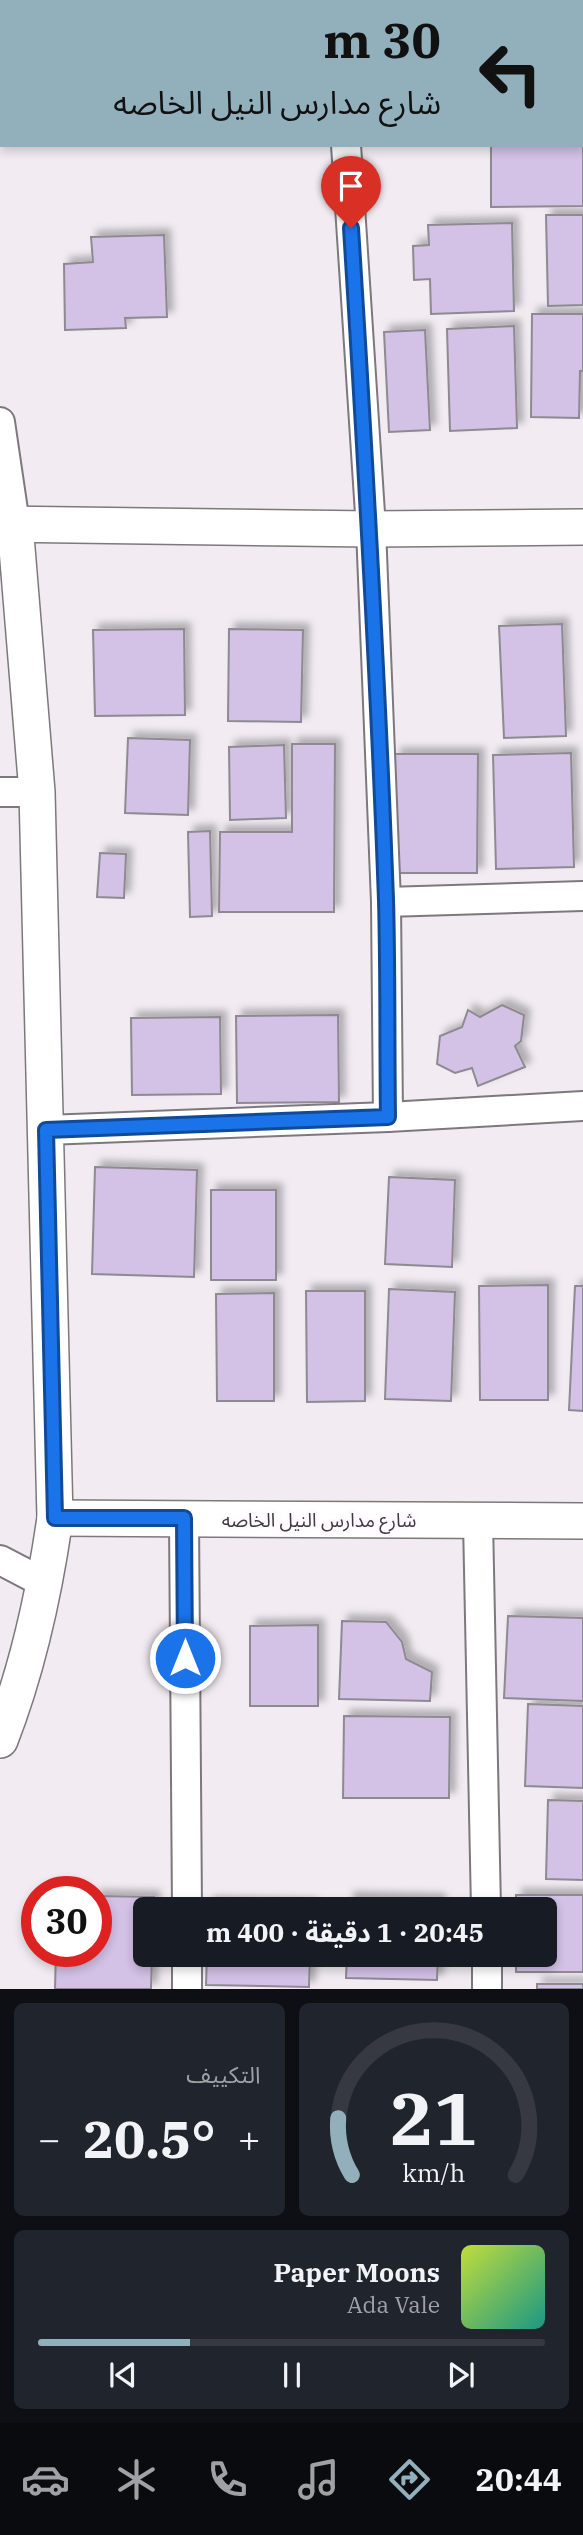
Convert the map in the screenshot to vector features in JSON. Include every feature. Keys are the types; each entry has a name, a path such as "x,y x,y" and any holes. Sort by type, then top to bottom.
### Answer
{"street":[{"path":"346,147 370,529 386,902 388,1117"},
{"path":"0,422 7,524 37,792 55,1518 46,1584 28,1659 0,1740"},
{"path":"7,524 370,529 583,527"},
{"path":"0,792 37,792"},
{"path":"386,902 583,896"},
{"path":"46,1130 388,1117 583,1106"},
{"name":"شارع مدارس النيل الخاصه","path":"55,1518 583,1521"},
{"path":"184,1518 187,1897"},
{"path":"478,1521 486,1897"},
{"path":"0,1560 46,1584"},
{"path":"187,1967 187,1989"},
{"path":"487,1967 487,1989"}],"building":[{"path":"491,147 583,147 583,206 491,207"},
{"path":"546,215 583,215 583,305 548,306"},
{"path":"512,223 514,311 431,314 430,279 414,280 413,246 429,245 428,225"},
{"path":"164,235 167,317 125,318 126,328 65,330 64,264 93,262 91,237"},
{"path":"532,314 583,314 583,371 580,371 579,418 531,417"},
{"path":"514,326 517,428 450,431 447,329"},
{"path":"425,330 430,430 389,432 384,332"},
{"path":"562,624 566,736 504,738 499,626"},
{"path":"184,629 185,715 95,716 93,630"},
{"path":"229,629 303,630 301,722 228,721"},
{"path":"128,738 190,740 188,815 125,813"},
{"path":"292,744 335,744 334,912 219,912 220,832 292,832"},
{"path":"284,745 286,818 230,820 229,747"},
{"path":"571,753 574,867 496,869 493,755"},
{"path":"395,754 478,754 477,873 394,873"},
{"path":"210,831 212,916 190,917 188,832"},
{"path":"100,853 126,854 124,898 97,897"},
{"path":"502,1005 524,1015 521,1041 515,1046 525,1067 478,1086 472,1068 455,1073 437,1064 440,1036 462,1027 468,1010 480,1017"},
{"path":"338,1015 339,1102 237,1103 236,1016"},
{"path":"220,1017 221,1094 132,1095 131,1018"},
{"path":"95,1167 197,1170 194,1277 92,1274"},
{"path":"389,1177 455,1180 452,1267 385,1264"},
{"path":"211,1190 276,1190 276,1280 211,1280"},
{"path":"548,1285 548,1400 480,1400 479,1286"},
{"path":"575,1286 583,1286 583,1411 569,1410"},
{"path":"389,1289 455,1292 451,1401 385,1399"},
{"path":"306,1291 365,1291 365,1401 307,1402"},
{"path":"274,1293 274,1401 217,1401 216,1294"},
{"path":"508,1616 583,1618 583,1701 504,1698"},
{"path":"342,1621 386,1622 402,1642 406,1659 432,1672 430,1701 339,1699"},
{"path":"318,1625 318,1706 250,1706 250,1626"},
{"path":"528,1704 583,1706 583,1788 525,1786"},
{"path":"344,1716 450,1717 449,1798 343,1798"},
{"path":"548,1800 583,1801 583,1880 546,1879"},
{"path":"583,1895 583,1972 516,1972 516,1967 557,1967 557,1897 516,1897"},
{"path":"112,1896 154,1897 133,1897 133,1967 152,1967 151,1989 55,1989 56,1967 112,1967"},
{"path":"207,1967 310,1967 309,1987 206,1985"},
{"path":"346,1967 438,1967 437,1980 346,1978"},
{"path":"537,1984 583,1984 583,1989 537,1989"}],"route":[{"path":"185,1658 184,1518 55,1518 46,1130 388,1117 386,902 370,529 351,228"}]}
